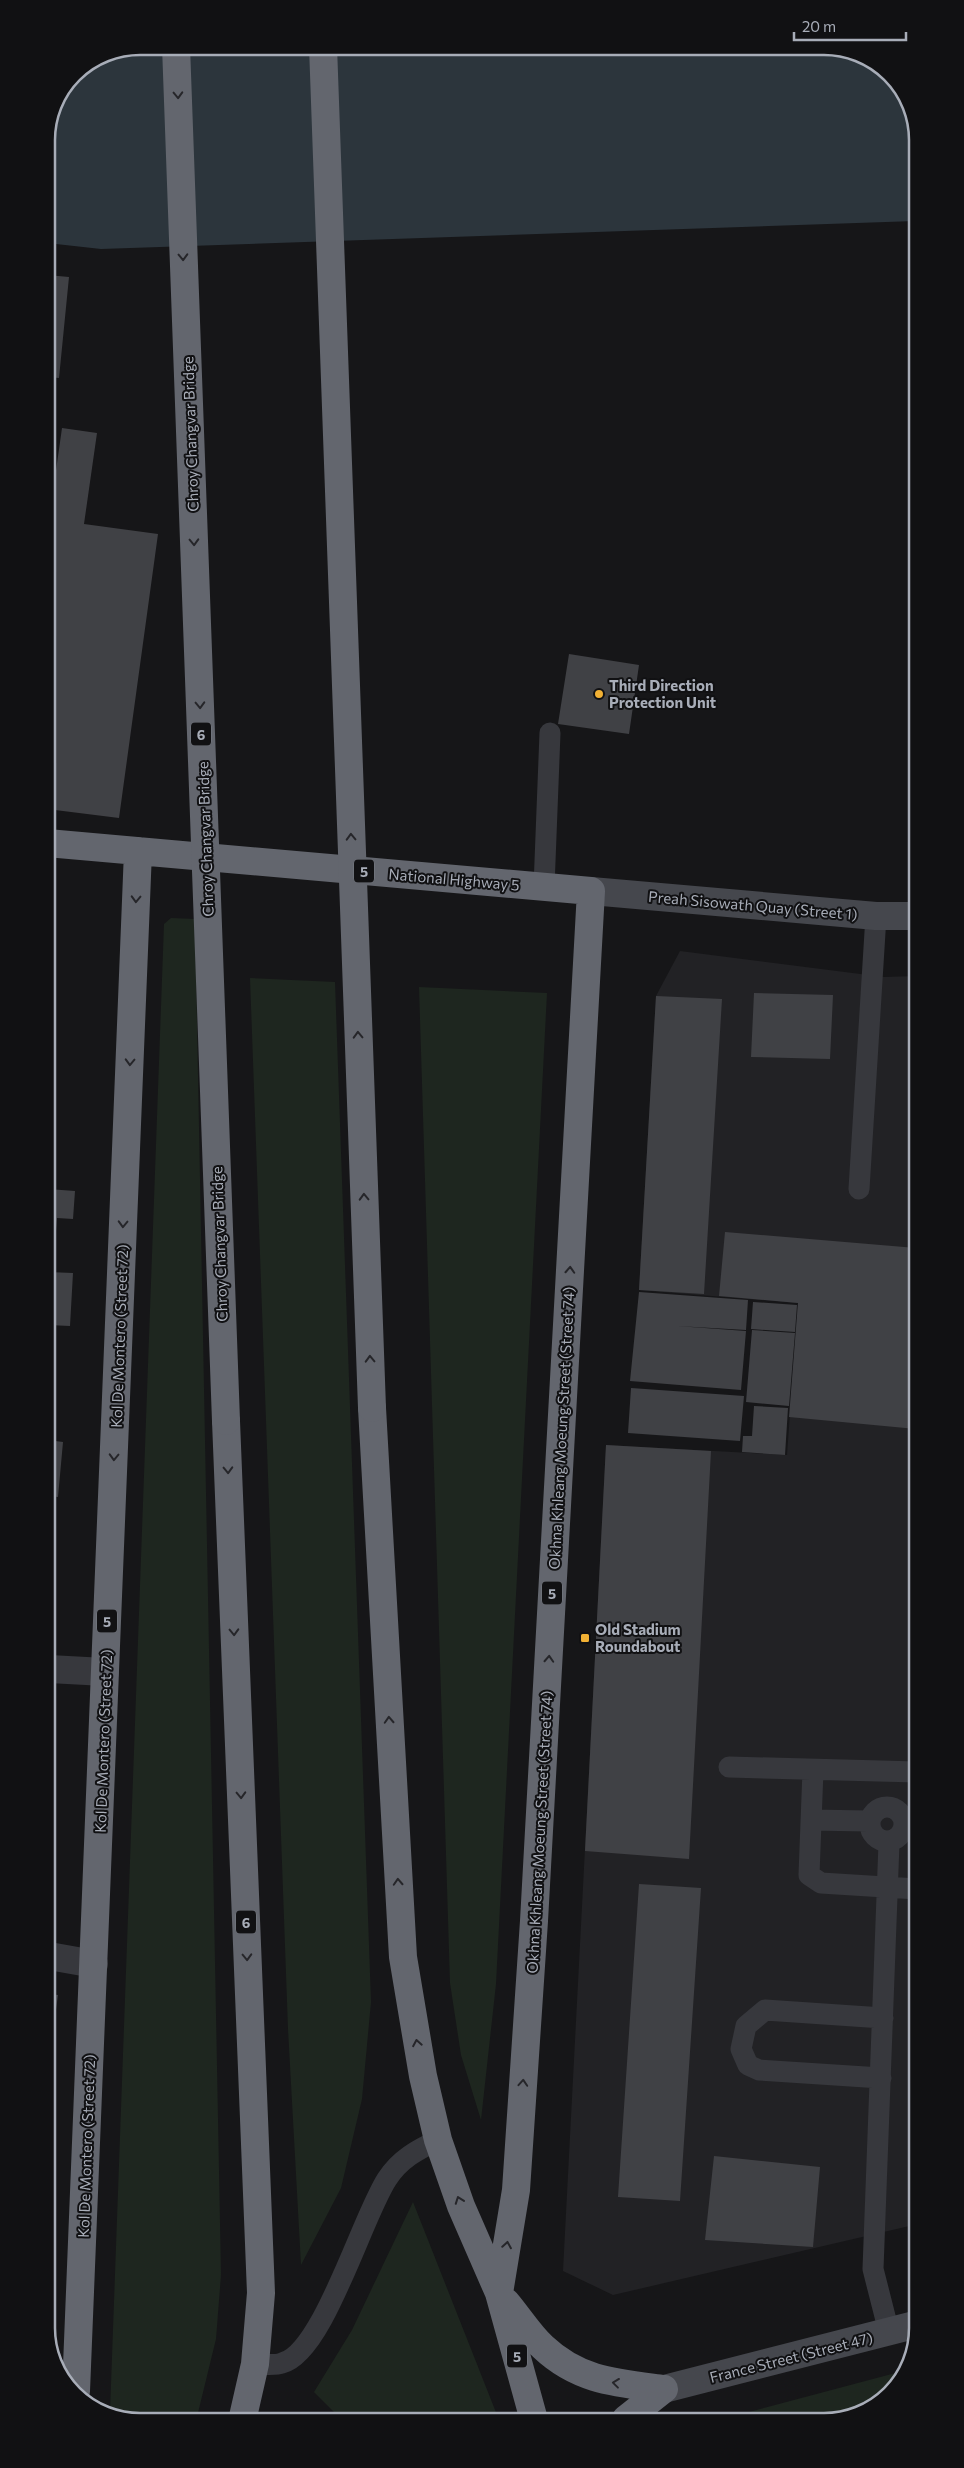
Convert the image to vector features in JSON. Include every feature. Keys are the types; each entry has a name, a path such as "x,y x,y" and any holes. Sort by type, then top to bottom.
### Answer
{"highway":[{"name":"Chroy Changvar Bridge","path":"176,55 260,2293 255,2364"},
{"path":"323,55 372,1408 403,1957 423,2076 438,2140 461,2206 499,2293 542,2346 574,2371 605,2382 664,2389"},
{"name":"National Highway 5","path":"55,844 591,891"},
{"name":"Kol De Montero (Street 72)","path":"75,2383 94,1964 138,851"},
{"name":"Okhna Khleang Moeung Street (Street 74)","path":"499,2293 516,2190 534,1931 591,891"},
{"name":"5","path":"499,2293 532,2413"},
{"name":"6","path":"244,2413 255,2364"},
{"path":"634,2413 664,2389"}],"main road":[{"name":"Preah Sisowath Quay (Street 1)","path":"591,891 876,916 909,916"},
{"name":"France Street (Street 47)","path":"664,2389 909,2326"}],"street":[{"path":"55,1669 105,1672"},
{"path":"55,1957 94,1964"}],"lane":[{"path":"544,887 550,733"},
{"path":"859,1189 876,916"},
{"path":"729,1768 909,1772"},
{"path":"813,1770 809,1875 816,1882 909,1888"},
{"path":"888,1805 889,1772"},
{"path":"889,1843 872,1836 868,1821 875,1810 888,1805 901,1812 909,1824"},
{"path":"811,1820 868,1821"},
{"path":"889,1843 909,1829"},
{"path":"888,2332 873,2269 889,1887 889,1843"},
{"path":"881,2078 759,2070 748,2065 741,2049 746,2026 765,2010 883,2018"},
{"path":"255,2364 283,2363 303,2348 325,2315 371,2210 387,2179 410,2154 438,2140"}],"shaded area":[{"path":"140,55 829,55 846,58 866,66 888,84 900,103 908,129 909,221 101,249 55,244 55,135 58,118 73,88 84,76 98,66 124,57"},
{"path":"171,918 195,919 221,2275 216,2339 198,2413 135,2413 110,2407 164,924"},
{"path":"680,951 884,977 909,976 909,2226 613,2295 563,2271 606,1445 787,1455 798,1303 639,1290 656,996"},
{"path":"250,978 335,982 371,2002 362,2099 341,2188 301,2265 288,2029"},
{"path":"419,987 547,993 496,1984 481,2120 461,2055 450,1983"},
{"path":"413,2202 496,2413 335,2413 314,2392 352,2330"},
{"path":"895,2373 880,2392 871,2399 846,2410 824,2413 746,2413"}],"building":[{"path":"55,276 69,277 59,378 55,378"},
{"path":"62,428 97,433 84,524 158,534 119,818 55,810 55,477"},
{"name":"Third Direction Protection Unit","path":"569,654 639,665 629,734 558,724"},
{"path":"754,993 833,995 830,1059 751,1057"},
{"path":"656,996 722,999 704,1294 639,1290"},
{"path":"55,1190 75,1191 73,1219 57,1218 55,1244"},
{"path":"725,1232 909,1247 909,1428 789,1417 798,1303 719,1296"},
{"path":"55,1272 73,1273 70,1326 55,1325"},
{"path":"639,1292 748,1300 746,1330 677,1326 746,1331 741,1390 630,1381"},
{"path":"753,1302 797,1305 795,1332 751,1329"},
{"path":"752,1330 795,1333 789,1406 746,1402"},
{"path":"631,1388 744,1396 740,1441 628,1433"},
{"path":"754,1406 788,1408 785,1455 742,1452 743,1436 752,1436"},
{"path":"55,1441 63,1442 58,1497 55,1497"},
{"path":"606,1445 711,1451 689,1859 585,1851"},
{"path":"639,1884 701,1888 680,2201 618,2197"},
{"path":"55,1995 58,1995 55,2017"},
{"path":"714,2156 820,2167 813,2247 705,2240"}],"place":[{"name":"Third Direction Protection Unit","path":"599,694"},
{"name":"Old Stadium Roundabout","path":"585,1638"}]}
